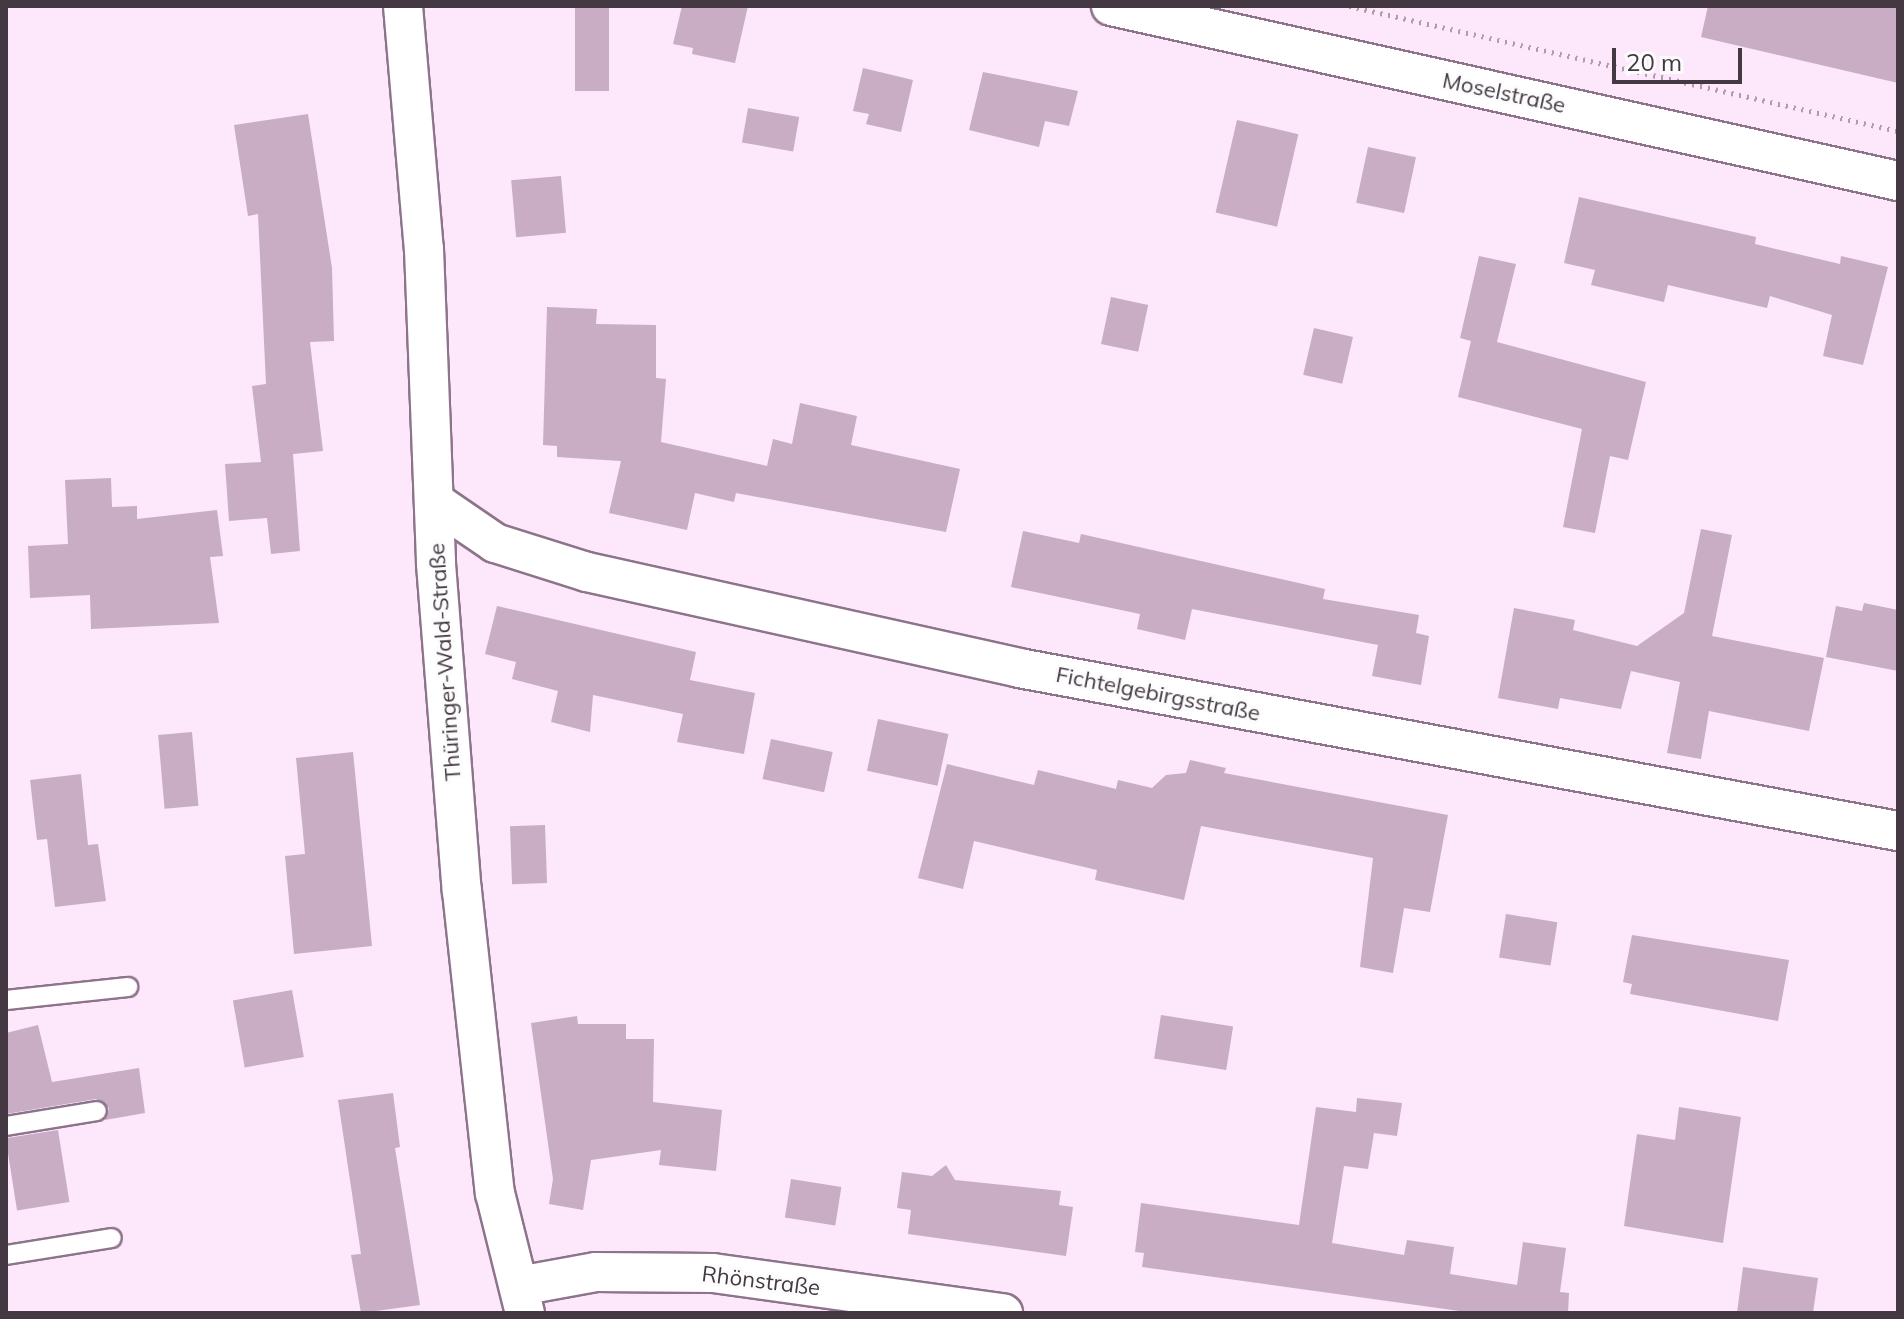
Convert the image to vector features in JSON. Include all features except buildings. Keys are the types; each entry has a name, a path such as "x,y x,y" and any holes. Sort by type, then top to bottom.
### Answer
{"street":[{"name":"Thüringer-Wald-Straße","path":"403,6 424,249 435,502 463,907 495,1193 522,1300"},
{"name":"Moselstraße","path":"1111,6 1898,181"},
{"name":"Fichtelgebirgsstraße","path":"435,502 495,543 587,572 1019,668 1898,831"},
{"name":"Rhönstraße","path":"522,1300 596,1272 713,1273 1003,1313"}],"lane":[{"path":"6,1000 128,987"},
{"path":"6,1126 97,1111"},
{"path":"6,1255 112,1238"}],"path":[{"path":"1349,6 1898,131"}]}
